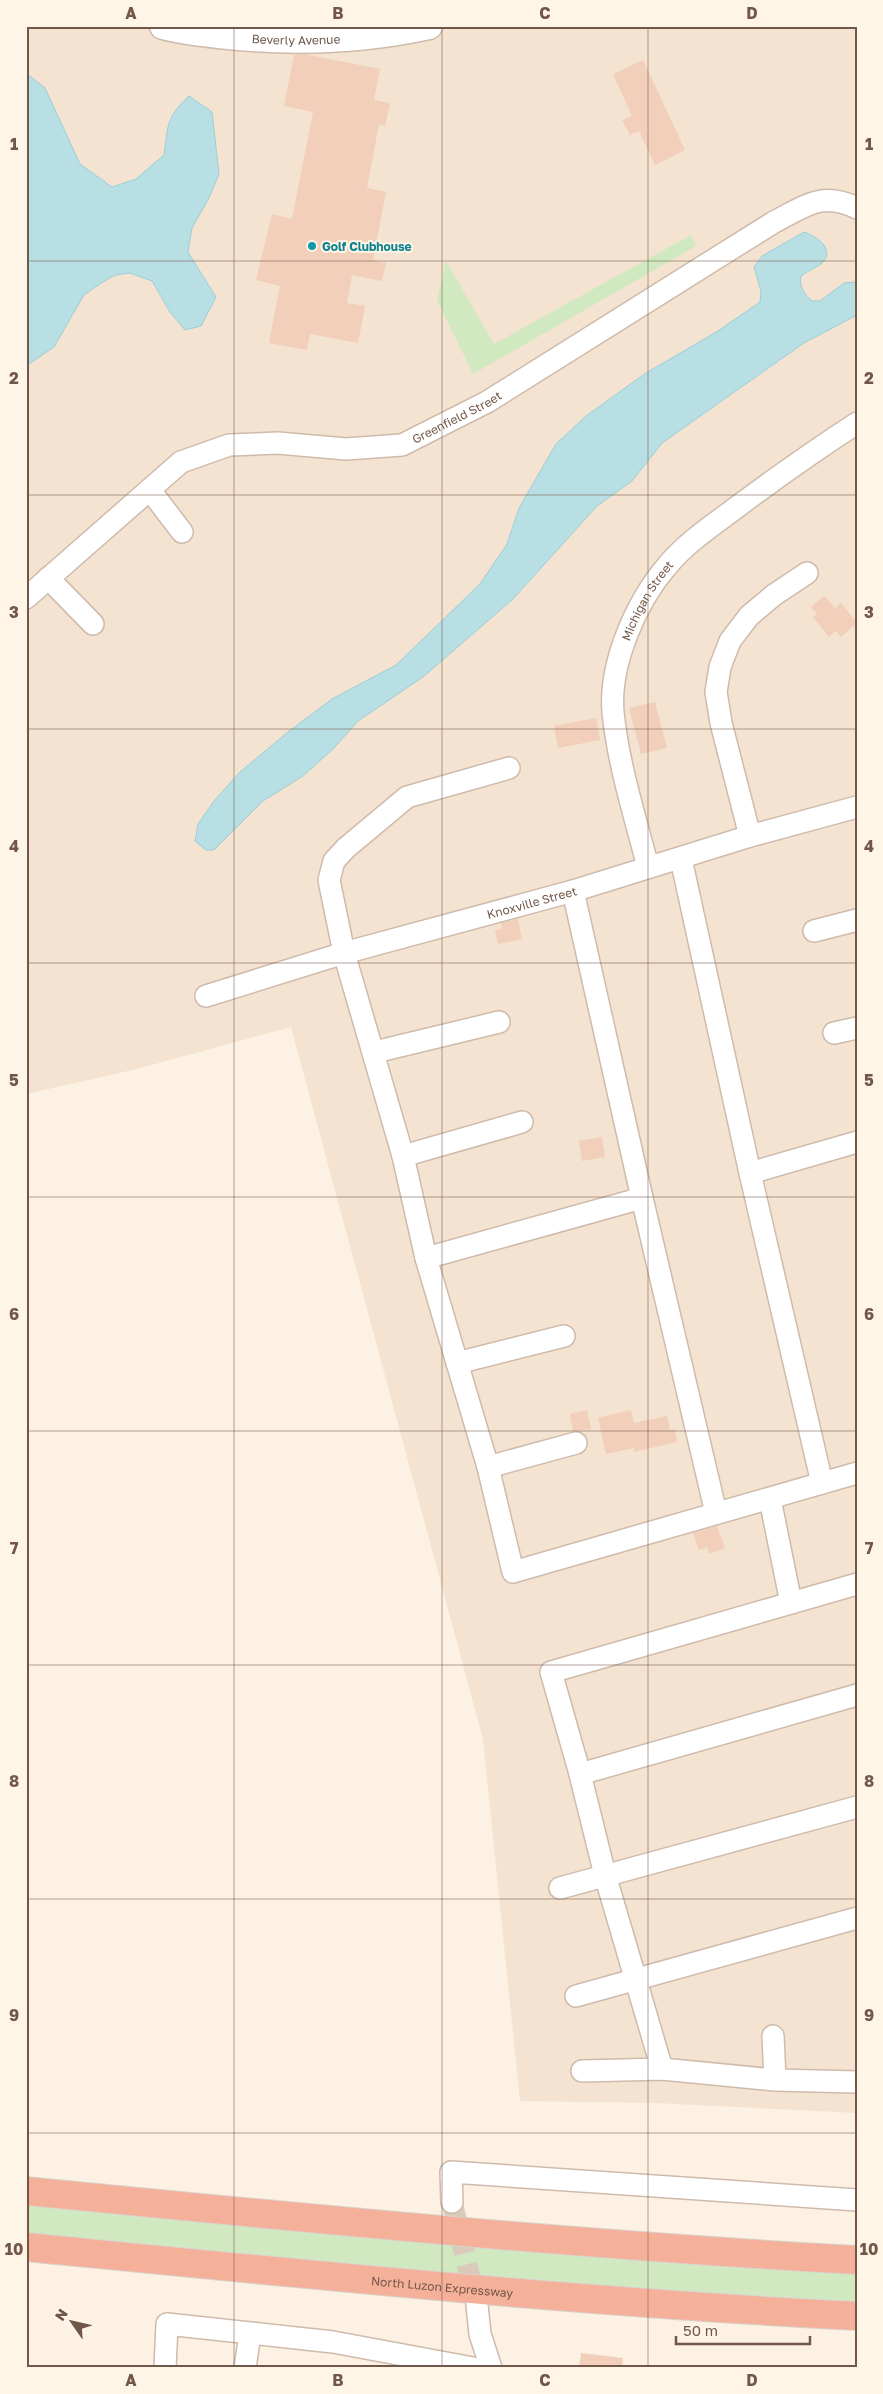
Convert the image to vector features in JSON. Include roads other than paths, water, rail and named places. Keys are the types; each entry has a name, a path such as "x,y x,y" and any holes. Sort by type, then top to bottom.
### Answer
{"highway":[{"path":"26,2191 325,2220 740,2254 857,2260"},
{"name":"North Luzon Expressway","path":"26,2247 504,2292 731,2310 857,2316"}],"street":[{"name":"Beverly Avenue","path":"162,26 244,38 291,33 380,36 429,26"},
{"name":"Greenfield Street","path":"26,598 181,462 229,445 278,443 346,449 402,446 487,402 774,222 819,200 841,200 857,208"},
{"name":"Michigan Street","path":"648,867 627,784 613,711 616,670 627,634 645,599 666,566 694,539 812,453 857,423"},
{"path":"150,490 182,532"},
{"path":"750,836 721,723 716,692 720,667 730,640 749,616 774,595 807,573"},
{"path":"48,578 92,624"},
{"path":"509,768 407,797 346,848 334,861 329,880 344,953 375,1052 403,1156 426,1258 488,1467 513,1572 857,1473"},
{"name":"Knoxville Street","path":"206,996 344,953 573,891 750,836 857,807"},
{"path":"680,859 822,1483"},
{"path":"573,891 642,1198 716,1513"},
{"path":"814,931 857,920"},
{"path":"375,1052 499,1022"},
{"path":"834,1033 857,1028"},
{"path":"403,1156 522,1122"},
{"path":"750,1173 857,1142"},
{"path":"426,1258 642,1198"},
{"path":"457,1363 564,1336"},
{"path":"488,1467 576,1443"},
{"path":"770,1499 791,1603"},
{"path":"662,2069 605,1875 580,1774 551,1672 857,1584"},
{"path":"580,1774 857,1695"},
{"path":"560,1888 857,1807"},
{"path":"576,1996 857,1918"},
{"path":"773,2036 775,2080"},
{"path":"582,2071 662,2069 775,2080 857,2082"},
{"path":"452,2202 451,2172 857,2200"},
{"path":"477,2305 480,2334 491,2368"},
{"path":"165,2368 168,2324 333,2342 473,2368"},
{"path":"245,2368 250,2334"}],"water":[{"path":"26,73 45,88 80,164 112,187 136,179 164,155 169,122 181,103 189,96 212,112 219,174 209,198 192,228 188,252 216,297 201,326 185,330 170,312 152,281 130,273 115,275 84,295 54,347 26,366"},
{"path":"804,232 819,240 826,248 827,253 822,263 801,276 801,287 804,293 812,301 820,301 844,283 857,282 857,315 804,343 662,443 632,481 597,506 513,599 423,677 358,721 334,748 303,776 263,801 214,850 206,850 195,841 198,824 214,801 240,772 332,699 396,665 480,584 507,544 519,508 556,444 586,416 646,373 718,331 760,302 761,291 754,267 762,256"}],"tunnel":[{"path":"452,2202 476,2302"}],"place":[{"name":"Golf Clubhouse","path":"312,246"}]}
